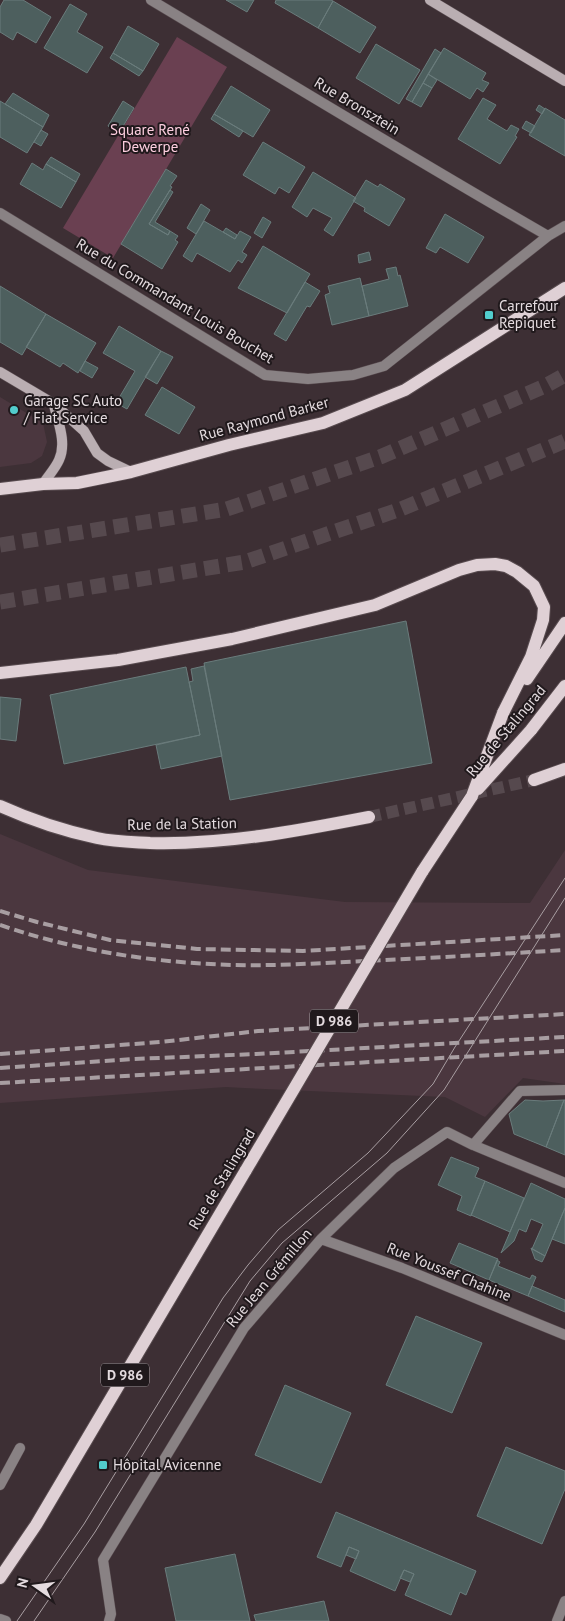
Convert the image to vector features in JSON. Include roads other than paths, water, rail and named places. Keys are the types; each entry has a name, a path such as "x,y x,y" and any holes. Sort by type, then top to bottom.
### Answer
{"main road":[{"name":"Rue Raymond Barker","path":"0,489 43,484 78,483 131,472 229,445 323,423 405,390 565,288"},
{"path":"0,673 118,660 232,639 375,605 459,570 477,565 495,564 506,566 528,580 534,586 544,607 543,620 531,657 503,713"},
{"name":"Rue de Stalingrad","path":"472,796 503,713 565,623"},
{"name":"Rue de Stalingrad","path":"0,1578 36,1525 422,872 472,796 531,730 565,686"},
{"path":"534,780 565,769"},
{"name":"Rue de la Station","path":"0,806 70,832 126,842 150,843 208,842 250,838 295,832 369,817"}],"street":[{"name":"Rue Bronsztein","path":"151,0 548,236"},
{"path":"430,0 565,81"},
{"name":"Rue du Commandant Louis Bouchet","path":"0,213 265,375 308,379 353,375 384,366 548,236 565,226"},
{"path":"0,372 54,404 84,431 97,453 108,461 131,472"},
{"path":"43,484 60,460 62,447 62,435 54,404"},
{"path":"473,1145 520,1091 565,1090"},
{"name":"Rue Jean Grémillon","path":"109,1621 110,1614 102,1560 244,1328 321,1239 394,1168 447,1132 473,1145 565,1183"},
{"name":"Rue Youssef Chahine","path":"321,1239 402,1268 565,1336"},
{"path":"0,1485 20,1448"},
{"path":"556,1621 565,1601"},
{"path":"0,1619 6,1621"}],"tunnel":[{"path":"0,545 227,509 380,457 545,386 565,375"},
{"path":"0,602 245,562 401,509 565,441"},
{"path":"369,817 534,780"}],"tram line":[{"path":"17,1621 84,1524 223,1298 278,1230 368,1153 433,1084 565,878"},
{"path":"34,1621 95,1532 250,1281 282,1243 387,1153 444,1090 565,898"}],"railway":[{"path":"0,911 110,940 197,949 303,951 565,935"},
{"path":"0,925 87,949 175,962 205,964 300,964 565,950"},
{"path":"0,1054 161,1042 258,1031 565,1014"},
{"path":"0,1068 134,1059 565,1037"},
{"path":"0,1083 565,1051"}],"place":[{"name":"Carrefour Repiquet","path":"489,315"},
{"name":"Garage SC Auto / Fiat Service","path":"14,410"},
{"name":"Hôpital Avicenne","path":"103,1465"}],"park label":[{"name":"Square René Dewerpe","path":"150,138"}]}
